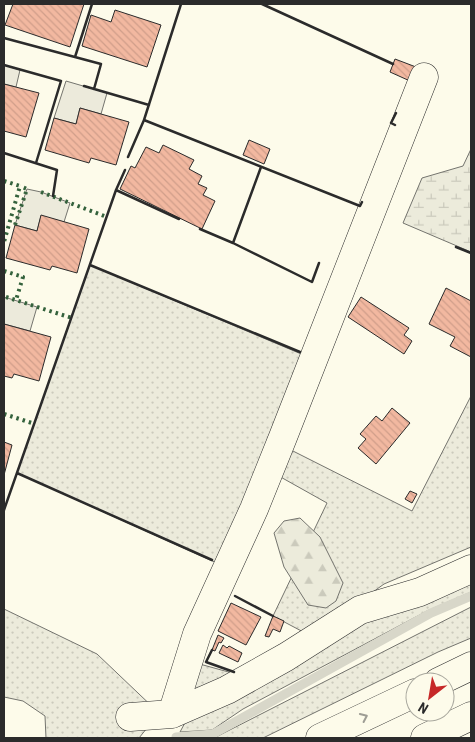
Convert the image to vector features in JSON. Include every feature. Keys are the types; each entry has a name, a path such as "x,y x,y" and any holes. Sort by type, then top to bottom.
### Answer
{"main road":[{"path":"172,714 197,634 254,509 280,446 424,77"},
{"path":"130,717 172,714 227,690 286,657 360,610 420,592 471,569"},
{"path":"455,674 471,666"},
{"path":"320,738 405,698"},
{"path":"425,738 471,716"}],"green space":[{"path":"471,149 471,252 403,223 422,178 463,166"},
{"path":"90,265 306,356 219,564 17,473"},
{"path":"471,396 471,547 384,584 309,635 273,616 327,503 277,475 285,447 412,511"},
{"path":"300,518 320,537 343,583 336,601 326,608 308,605 284,567 274,533 284,521"},
{"path":"471,564 471,592 427,611 243,709 212,730 180,732 187,719"},
{"path":"471,607 471,638 438,652 263,738 214,738"},
{"path":"4,609 97,654 159,713 139,738 46,738 45,716 23,701 4,697"},
{"path":"196,663 243,676 183,704"}],"shaded area":[{"path":"4,65 20,70 16,87 4,84"},
{"path":"66,81 107,93 101,114 80,108 76,124 54,118"},
{"path":"27,189 70,203 64,222 41,216 37,231 15,225"},
{"path":"4,297 37,307 30,331 4,324"}],"building":[{"path":"13,4 84,4 70,47 5,25"},
{"path":"115,10 161,25 147,67 82,46 91,15 111,22"},
{"path":"395,59 416,67 410,81 390,72"},
{"path":"4,84 39,93 26,137 4,131"},
{"path":"80,108 129,122 116,165 91,158 89,163 45,150 54,118 76,124"},
{"path":"249,140 270,149 264,164 243,155"},
{"path":"163,145 194,160 189,169 202,176 198,184 207,188 203,195 215,201 202,229 120,189 131,166 135,168 146,147 159,153"},
{"path":"41,215 89,229 77,273 52,266 50,270 6,258 15,225 37,231"},
{"path":"446,288 471,301 471,357 450,346 455,337 429,324"},
{"path":"361,297 409,328 404,335 412,341 404,354 348,317"},
{"path":"4,324 51,337 39,381 14,374 12,378 4,376"},
{"path":"392,408 410,423 376,464 358,448 366,439 360,434 376,416 382,421"},
{"path":"4,442 12,445 4,475"},
{"path":"410,491 417,494 412,503 405,499"},
{"path":"231,603 261,617 246,645 218,631"},
{"path":"273,616 284,621 280,632 273,629 269,637 265,636"},
{"path":"218,635 224,638 221,643 219,642 215,651 212,650"},
{"path":"223,645 242,653 238,662 219,653"}],"waterway":[{"path":"176,737 213,734 431,613 471,596"}],"hedge":[{"path":"4,181 20,186 4,242"},
{"path":"15,225 27,189 20,186"},
{"path":"41,192 107,217"},
{"path":"4,271 23,277 16,300"},
{"path":"6,297 72,318"},
{"path":"4,414 35,424"}],"wall":[{"path":"75,57 92,4"},
{"path":"181,4 144,120 360,206 362,202"},
{"path":"262,4 393,64"},
{"path":"4,38 101,64 94,89"},
{"path":"4,65 61,81 36,163"},
{"path":"84,86 149,105"},
{"path":"395,125 391,123 396,113"},
{"path":"128,157 144,120"},
{"path":"4,153 57,170 53,196"},
{"path":"200,229 233,243 261,167"},
{"path":"125,170 116,190 179,219"},
{"path":"4,510 116,190"},
{"path":"233,243 312,282 319,263"},
{"path":"456,247 471,253"},
{"path":"90,265 300,352"},
{"path":"17,473 212,560"},
{"path":"235,596 273,616"},
{"path":"212,650 206,662 234,672"}]}
